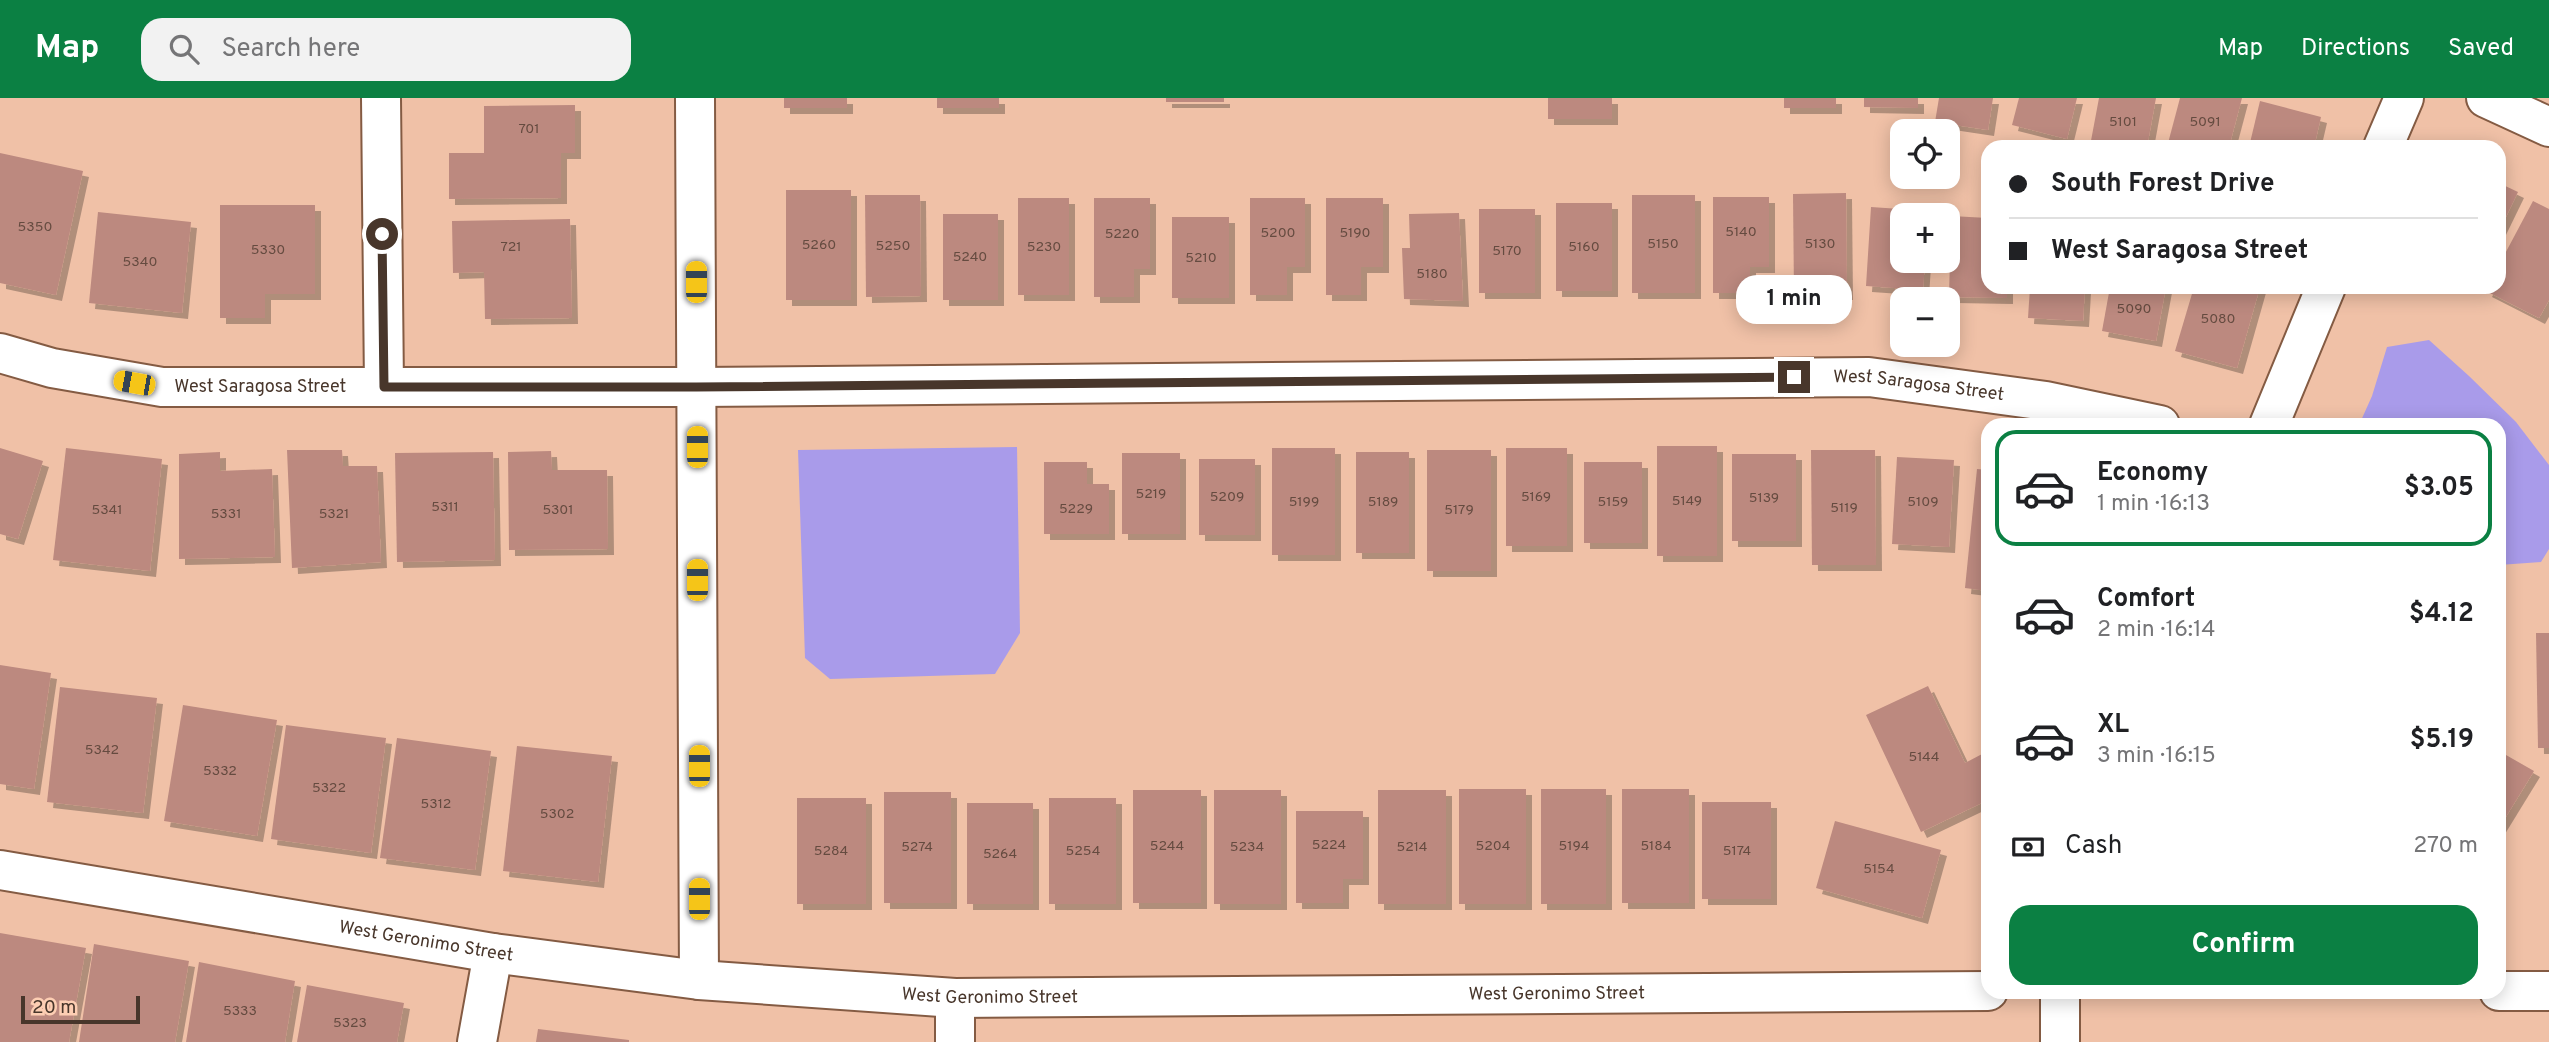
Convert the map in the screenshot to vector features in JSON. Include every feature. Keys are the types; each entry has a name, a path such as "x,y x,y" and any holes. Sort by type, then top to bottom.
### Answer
{"street":[{"path":"381,98 384,387"},
{"path":"695,98 699,980"},
{"path":"2386,140 2404,98"},
{"path":"2486,98 2549,127"},
{"path":"2272,418 2323,294"},
{"name":"West Saragosa Street","path":"0,354 52,368 162,387 696,387 1869,377 2046,401 2127,418"},
{"name":"West Geronimo Street","path":"0,870 493,953 699,980 955,998 1981,991"},
{"path":"477,1042 493,953"},
{"path":"2506,991 2549,991"},
{"path":"955,998 955,1042"},
{"path":"2060,999 2060,1042"}],"shaded area":[{"path":"2429,340 2516,422 2549,465 2549,549 2541,562 2506,564 2506,418 2362,418 2387,347"},
{"path":"1017,447 1020,633 995,674 830,679 805,658 798,450"}],"building":[{"path":"784,98 847,98 847,108 784,108"},
{"path":"937,98 999,98 999,108 937,108"},
{"path":"1166,98 1224,98 1224,102 1166,102"},
{"path":"1548,98 1612,98 1612,119 1548,119"},
{"path":"1784,98 1836,98 1836,108 1784,108"},
{"path":"1864,98 1918,98 1918,108 1864,107"},
{"path":"1939,98 1993,98 1988,130 1960,126 1960,119 1936,119"},
{"path":"2019,98 2077,98 2067,139 2012,125"},
{"path":"2099,98 2156,98 2148,140 2091,140"},
{"path":"2180,98 2242,98 2231,140 2169,140"},
{"path":"2260,101 2321,117 2316,140 2251,140"},
{"path":"575,105 575,153 561,153 561,198 449,199 449,153 484,153 484,106"},
{"path":"0,153 83,171 56,295 0,283"},
{"path":"2506,186 2518,192 2506,217"},
{"path":"786,190 851,190 851,300 786,300"},
{"path":"1846,193 1847,294 1794,295 1793,194"},
{"path":"865,195 920,195 921,296 866,297"},
{"path":"1632,195 1695,195 1695,293 1632,293"},
{"path":"1713,197 1769,197 1769,267 1750,267 1750,293 1713,293"},
{"path":"1018,198 1069,198 1069,295 1018,295"},
{"path":"1094,198 1150,198 1150,269 1134,269 1134,297 1094,297"},
{"path":"1250,198 1305,198 1305,267 1287,267 1287,295 1250,295"},
{"path":"1326,198 1383,198 1383,267 1361,267 1361,295 1326,295"},
{"path":"2533,201 2549,209 2549,300 2539,318 2492,294 2506,294 2506,252"},
{"path":"1556,203 1612,203 1612,291 1556,291"},
{"path":"220,205 315,205 315,294 265,294 265,318 220,318"},
{"path":"1871,207 1890,208 1890,273 1924,273 1923,287 1866,286"},
{"path":"1479,209 1535,209 1535,293 1479,293"},
{"path":"98,212 191,222 182,313 89,303"},
{"path":"1459,213 1463,301 1404,299 1402,248 1410,248 1409,214"},
{"path":"943,214 998,214 998,300 943,300"},
{"path":"1960,216 1981,218 1981,294 2007,294 2007,298 1960,297 1960,287 1949,287 1950,273 1960,273"},
{"path":"1172,217 1229,217 1229,298 1172,298"},
{"path":"570,219 572,318 485,319 484,272 453,273 452,221"},
{"path":"2030,294 2085,294 2083,321 2028,318"},
{"path":"2109,294 2165,294 2156,341 2102,331"},
{"path":"2192,294 2258,294 2237,368 2175,351"},
{"path":"1657,446 1717,446 1717,556 1657,556"},
{"path":"0,448 43,461 18,539 0,534"},
{"path":"66,448 162,459 150,571 53,560"},
{"path":"1272,448 1335,448 1335,555 1272,555"},
{"path":"1506,448 1567,448 1567,546 1506,546"},
{"path":"287,450 342,450 343,466 377,466 381,562 292,568"},
{"path":"1427,450 1491,450 1491,571 1427,571"},
{"path":"1811,450 1875,450 1876,565 1812,565"},
{"path":"551,451 552,470 607,470 608,549 509,550 508,452"},
{"path":"220,452 220,471 272,469 275,557 179,559 179,454"},
{"path":"493,452 495,560 397,562 395,453"},
{"path":"1356,452 1409,452 1409,553 1356,553"},
{"path":"1122,453 1180,453 1180,534 1122,534"},
{"path":"1732,454 1796,454 1796,541 1732,541"},
{"path":"1897,457 1954,460 1949,547 1892,544"},
{"path":"1199,459 1255,459 1255,535 1199,535"},
{"path":"1044,462 1087,462 1087,484 1109,484 1109,534 1044,534"},
{"path":"1584,462 1642,462 1642,543 1584,543"},
{"path":"1977,469 1981,469 1981,590 1965,588"},
{"path":"2536,633 2549,633 2549,748 2538,748"},
{"path":"0,665 51,673 34,789 0,784"},
{"path":"1928,686 1965,763 1981,755 1981,803 1921,832 1866,715"},
{"path":"60,687 157,698 143,813 47,802"},
{"path":"183,705 277,720 257,836 164,821"},
{"path":"286,725 386,738 371,853 271,839"},
{"path":"397,738 491,751 475,870 380,858"},
{"path":"517,746 612,756 598,882 503,871"},
{"path":"2506,755 2534,771 2506,817"},
{"path":"1459,789 1526,789 1526,904 1459,904"},
{"path":"1541,789 1606,789 1606,904 1541,904"},
{"path":"1622,789 1689,789 1689,903 1622,903"},
{"path":"1133,790 1201,790 1201,903 1133,903"},
{"path":"1214,790 1281,790 1281,904 1214,904"},
{"path":"1378,790 1446,790 1446,904 1378,904"},
{"path":"884,792 951,792 951,903 884,903"},
{"path":"797,798 866,798 866,904 797,904"},
{"path":"1049,798 1116,798 1116,904 1049,904"},
{"path":"1702,802 1771,802 1771,899 1702,899"},
{"path":"967,803 1033,803 1033,904 967,904"},
{"path":"1296,811 1363,811 1363,879 1343,879 1343,903 1296,903"},
{"path":"1835,821 1941,850 1922,918 1816,888"},
{"path":"0,933 86,948 69,1042 0,1042"},
{"path":"94,944 189,961 175,1042 79,1042"},
{"path":"199,962 295,981 285,1042 186,1042"},
{"path":"307,985 404,1003 397,1042 297,1042"},
{"path":"538,1029 629,1040 629,1042 536,1042"}],"route":[{"path":"382,234 384,387 696,387 1794,377"}]}
